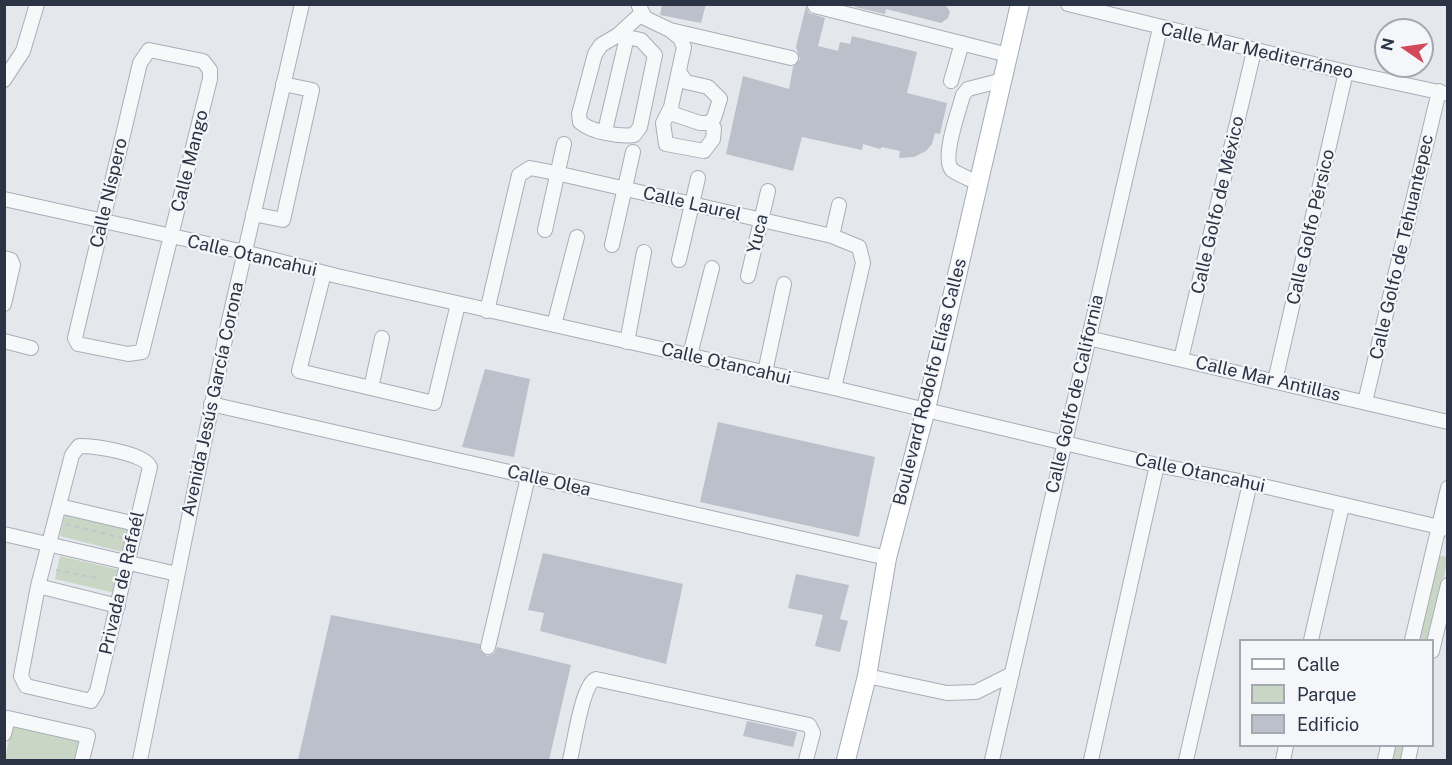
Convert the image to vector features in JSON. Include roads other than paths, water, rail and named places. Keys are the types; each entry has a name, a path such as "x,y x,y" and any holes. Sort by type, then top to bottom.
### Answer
{"main road":[{"name":"Boulevard Rodolfo Elías Calles","path":"846,760 867,676 887,558 926,409 1020,4"}],"street":[{"path":"4,80 23,51 36,4"},
{"name":"Avenida Jesús García Corona","path":"140,760 244,252 302,4"},
{"name":"Calle Mar Mediterráneo","path":"1068,4 1254,51 1443,92"},
{"path":"815,6 1008,55"},
{"path":"605,131 622,36 640,9 651,22 670,30 791,58"},
{"name":"Calle Golfo de California","path":"992,760 1160,28"},
{"path":"670,30 680,38 684,47 671,107 662,129 666,144 704,151 713,139 714,128 709,123 684,119 674,114 671,107"},
{"path":"622,36 641,40 655,55 656,62 639,127 634,135 605,131 585,127 580,122 579,114 595,54 601,45 622,36"},
{"path":"951,81 962,43"},
{"name":"Calle Níspero","path":"142,352 134,354 115,352 78,344 75,338 140,63 149,50"},
{"name":"Calle Mango","path":"142,352 210,70 203,61 149,50"},
{"name":"Calle Golfo de México","path":"1181,359 1254,51"},
{"path":"679,72 686,82 708,87 720,99 717,110 709,123"},
{"name":"Calle Golfo Pérsico","path":"1275,381 1346,72"},
{"path":"978,183 953,171 948,164 947,154 963,95 968,89 1003,80"},
{"path":"253,214 283,220 312,90 283,84"},
{"name":"Calle Golfo de Tehuantepec","path":"1365,402 1443,92"},
{"path":"545,230 564,144"},
{"path":"612,245 633,152"},
{"name":"Calle Laurel","path":"487,311 519,176 530,168 624,188 832,236 859,247 863,263 834,388"},
{"path":"680,260 698,178"},
{"name":"Yuca","path":"748,276 768,192"},
{"name":"Calle Otancahui","path":"4,199 244,252 487,311 926,409 1157,465 1250,483 1443,528"},
{"path":"832,236 839,205"},
{"path":"554,325 577,237"},
{"path":"627,342 644,252"},
{"path":"4,258 11,261 13,265 4,304"},
{"path":"690,355 712,268"},
{"path":"324,273 299,371 434,403 458,304"},
{"path":"765,372 784,284"},
{"path":"370,388 382,338"},
{"name":"Calle Mar Antillas","path":"1088,338 1448,422"},
{"path":"4,341 31,348"},
{"name":"Calle Olea","path":"212,404 887,558"},
{"name":"Privada de Rafaél","path":"38,586 21,671 22,680 26,686 41,692 85,701 94,700 129,563 149,463 136,456 78,447 72,455 59,506"},
{"path":"1091,760 1157,465"},
{"path":"488,647 528,477"},
{"path":"1186,760 1250,483"},
{"path":"1412,639 1443,528 1448,488"},
{"path":"118,606 38,586 59,506 136,524"},
{"path":"1311,639 1342,506"},
{"path":"4,534 177,574"},
{"path":"1434,643 1448,585"},
{"path":"867,676 947,693 976,692 1012,674"},
{"path":"570,760 585,695 590,682 596,679 808,725 813,734 806,760"},
{"path":"4,734 8,718 88,736 82,760"}]}
